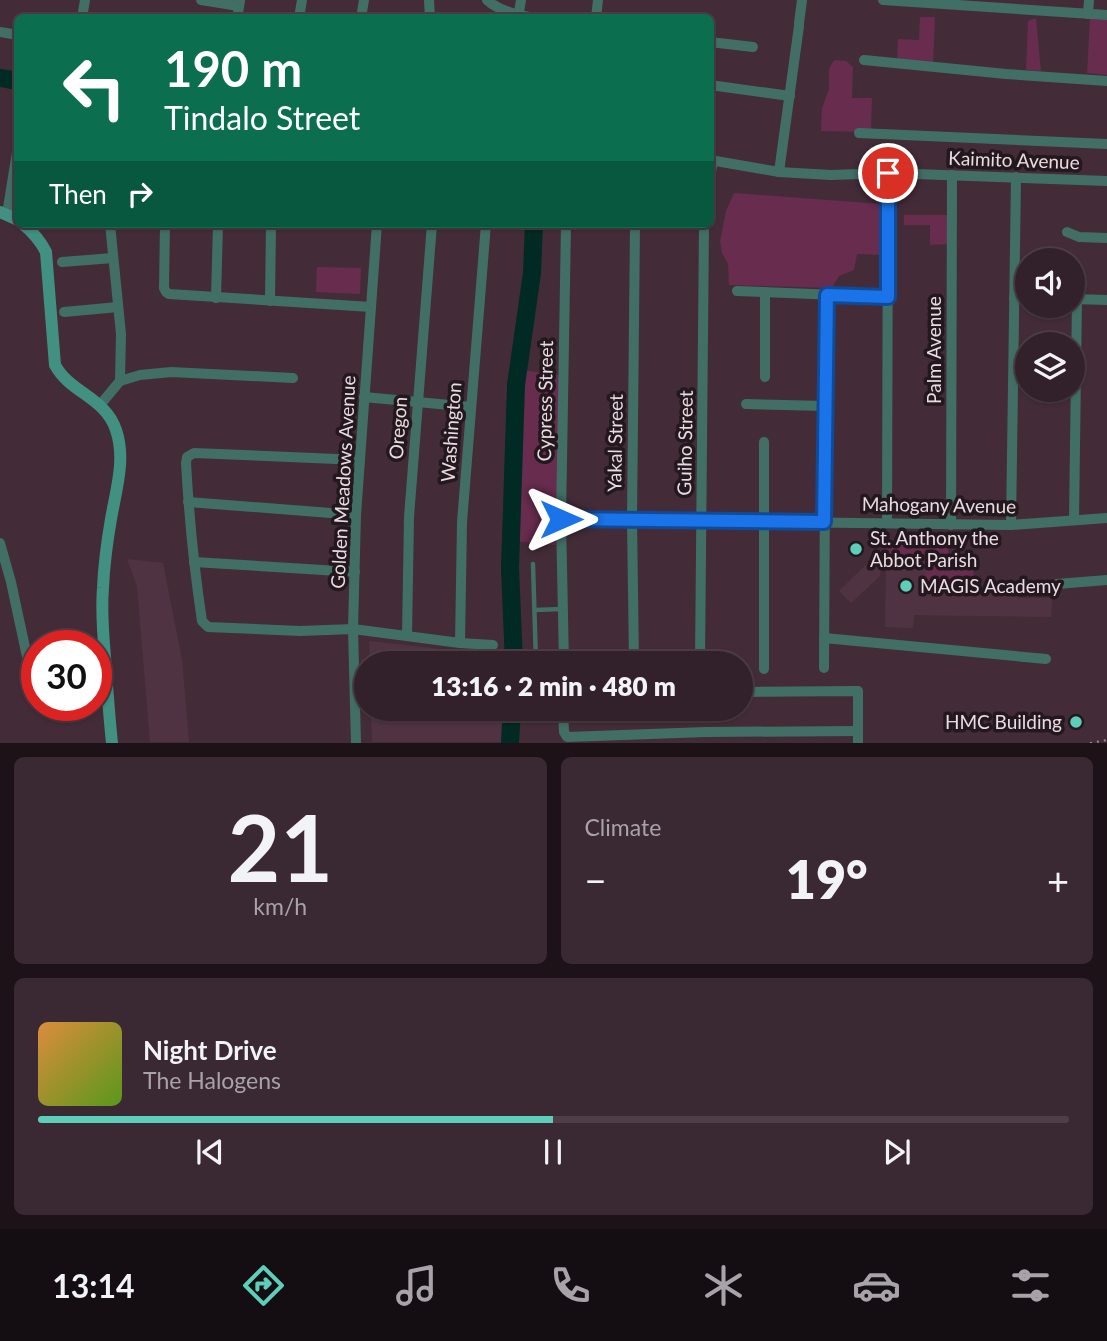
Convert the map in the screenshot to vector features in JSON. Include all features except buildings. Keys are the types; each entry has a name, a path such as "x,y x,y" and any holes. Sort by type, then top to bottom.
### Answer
{"street":[{"path":"201,0 239,3"},
{"path":"487,0 493,6 514,14"},
{"path":"779,172 802,0"},
{"path":"883,0 1030,5 1107,15"},
{"path":"1088,14 1089,0"},
{"path":"714,42 753,47"},
{"path":"864,60 1107,81"},
{"path":"714,86 790,96"},
{"path":"859,133 1107,144"},
{"name":"Kaimito Avenue","path":"714,160 779,172 831,176 888,173 1107,181"},
{"path":"887,523 888,173"},
{"path":"8,216 14,174"},
{"name":"Palm Avenue","path":"951,525 952,175"},
{"path":"1011,525 1016,177"},
{"path":"28,228 35,233 46,253 55,365 64,378 100,405 110,416 117,432 119,475 110,522 102,617 112,743"},
{"path":"110,228 121,334 120,381"},
{"path":"165,228 164,288 169,294 371,307"},
{"path":"216,298 218,228"},
{"path":"270,301 271,228"},
{"name":"Golden Meadows Avenue","path":"356,743 353,629 356,515 377,228"},
{"name":"Oregon","path":"407,635 409,517 432,228"},
{"name":"Washington","path":"460,643 462,522 486,228"},
{"name":"Cypress Street","path":"564,651 561,519 566,228"},
{"name":"Yakal Street","path":"634,651 632,519 635,228"},
{"name":"Guiho Street","path":"700,651 704,228"},
{"path":"1067,232 1079,237 1107,238"},
{"path":"62,262 113,258"},
{"path":"737,291 888,297"},
{"path":"765,292 765,377"},
{"path":"824,668 827,295"},
{"path":"1085,299 1107,300"},
{"path":"64,312 118,307"},
{"path":"1073,520 1075,318"},
{"path":"100,405 120,381 139,375 171,372 293,377"},
{"path":"364,397 471,407"},
{"path":"747,404 826,406"},
{"path":"764,669 765,442"},
{"path":"360,460 194,453 187,457 188,502 202,621 208,627 300,631 353,629 493,645"},
{"path":"188,502 356,515"},
{"name":"Mahogany Avenue","path":"561,519 1011,525 1107,518"},
{"path":"0,543 5,582 21,640"},
{"path":"194,562 355,572"},
{"path":"1057,584 1107,580"},
{"path":"824,638 1046,659"},
{"path":"753,692 855,690 859,694 858,743"},
{"path":"564,721 567,737 706,732 858,731"}],"lane":[{"path":"533,564 536,651"},
{"path":"534,610 563,610"}],"path":[{"path":"1090,743 1107,740"}],"shaded area":[{"path":"920,17 935,17 933,64 897,63 898,39 919,40"},
{"path":"1036,18 1041,71 1026,70 1028,21"},
{"path":"1090,18 1107,19 1107,75 1087,73"},
{"path":"834,60 846,61 853,67 852,98 872,98 871,132 821,131 822,108 829,89 829,69"},
{"path":"734,193 881,204 881,255 857,254 854,270 839,276 832,288 729,285 728,264 720,241 726,211"},
{"path":"904,215 951,215 951,244 930,245 930,225 904,225"},
{"path":"317,267 361,268 360,294 316,292"},
{"path":"515,369 566,376 564,546 511,541"},
{"path":"948,542 949,566 973,565 974,577 979,577 980,591 926,592 925,566 886,569 885,546"},
{"name":"MAGIS Academy","path":"924,544 927,592 1011,589 1013,595 1018,598 1052,598 1051,617 914,615 913,628 885,627 886,569 881,569 880,576 851,603 839,591 885,546"},
{"path":"127,559 163,563 182,660 189,742 150,742 137,586"},
{"path":"369,641 458,651 369,651"},
{"path":"371,721 502,721 501,742 372,742"}],"waterway":[{"path":"0,78 14,80"},
{"path":"513,651 510,568 516,385 532,273 534,228"},
{"path":"510,743 511,721"}],"place":[{"name":"St. Anthony the Abbot Parish","path":"856,549"},
{"name":"MAGIS Academy","path":"906,586"},
{"name":"HMC Building","path":"1076,722"}],"route":[{"path":"561,519 824,522 827,295 888,297 888,173"}]}
